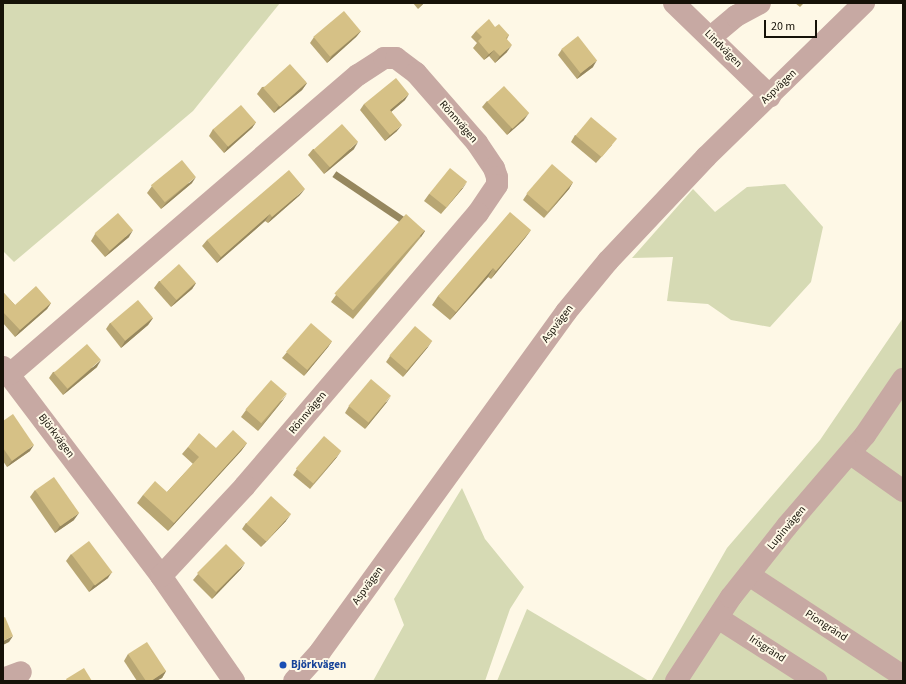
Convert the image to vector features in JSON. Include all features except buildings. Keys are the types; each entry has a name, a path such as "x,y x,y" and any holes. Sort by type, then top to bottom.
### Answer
{"street":[{"name":"Lindvägen","path":"674,3 711,37 770,96"},
{"path":"711,37 736,16 760,3"},
{"name":"Aspvägen","path":"294,681 324,646 566,312 608,260 695,168 864,3"},
{"name":"Rönnvägen","path":"6,370 358,76 384,58 396,58 416,73 477,143 494,168 497,177 497,186 486,202 245,486 161,576"},
{"name":"Björkvägen","path":"6,370 161,576 234,681"},
{"name":"Lupinvägen","path":"676,681 749,575 851,454 882,413 903,379"},
{"path":"851,454 903,491"},
{"name":"Piongränd","path":"749,575 903,676"},
{"name":"Irisgränd","path":"718,618 816,681"}],"green space":[{"path":"3,3 280,3 193,111 14,262 3,251"},
{"path":"785,184 823,227 811,282 770,327 731,320 708,304 667,301 673,257 632,258 693,189 715,212 747,187"},
{"path":"903,318 903,681 651,681 727,548 820,440"},
{"path":"462,488 485,539 524,587 510,609 485,681 373,681 404,625 394,599"},
{"path":"527,609 649,681 497,681"}],"place":[{"name":"Björkvägen","path":"283,665"}]}
